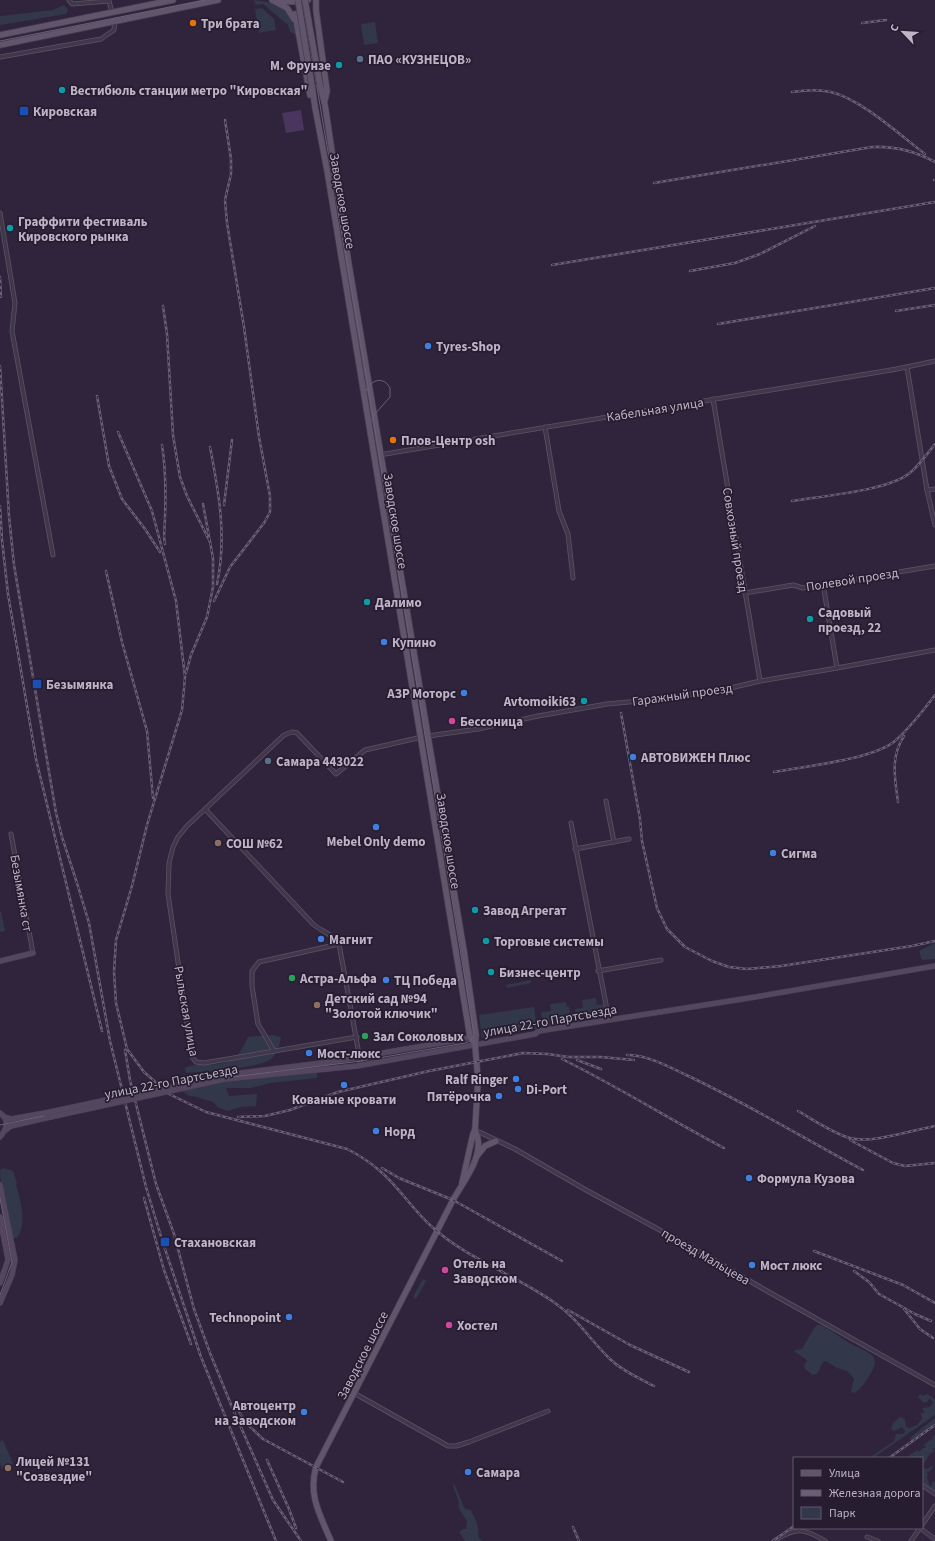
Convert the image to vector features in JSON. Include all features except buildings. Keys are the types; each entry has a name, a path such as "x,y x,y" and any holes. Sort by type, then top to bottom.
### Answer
{"main road":[{"path":"0,36 173,0"},
{"path":"0,45 115,20 218,0"},
{"path":"274,0 308,0"},
{"path":"274,0 287,8 293,15"},
{"name":"Заводское шоссе","path":"305,0 325,105 381,454 450,892 470,1037 475,1044"},
{"path":"316,0 316,10 327,91 325,105"},
{"path":"292,1 293,15 297,28 309,92 315,107"},
{"name":"Заводское шоссе","path":"292,1 312,86 328,170 374,456 425,736"},
{"path":"328,170 334,168"},
{"path":"357,351 364,349"},
{"name":"Заводское шоссе","path":"331,1541 314,1499 313,1482 316,1467 462,1183 475,1130 478,1080 475,1044 476,1035 464,951 450,892"},
{"path":"0,961 33,953"},
{"name":"улица 22-го Партсъезда","path":"224,1077 361,1065 535,1034 540,1031 935,966"},
{"name":"улица 22-го Партсъезда","path":"6,1130 11,1126 46,1115 224,1077 330,1062 470,1037"},
{"path":"0,1137 6,1130 7,1122 2,1115"},
{"name":"улица 22-го Партсъезда","path":"2,1115 11,1119 46,1115"},
{"name":"Заводское шоссе","path":"462,1183 468,1177 477,1157 478,1136 475,1130"},
{"path":"477,1157 485,1146 496,1140"},
{"path":"0,1185 15,1260 12,1275 0,1303"},
{"path":"0,1217 8,1260 0,1283"}],"street":[{"path":"69,0 72,4 109,1 112,12"},
{"path":"0,57 101,39 114,30 115,20"},
{"path":"0,213 15,303 12,331 53,555"},
{"name":"Кабельная улица","path":"374,456 935,362"},
{"path":"907,367 927,490 935,525"},
{"name":"Совхозный проезд","path":"713,399 760,680"},
{"path":"545,427 558,511 568,534 573,578"},
{"path":"927,490 935,489"},
{"name":"Полевой проезд","path":"745,593 793,585 803,588 935,566"},
{"path":"823,584 837,668"},
{"name":"Гаражный проезд","path":"297,733 336,774 365,750 425,736 478,729 538,716 607,704 661,699 726,689 760,680 935,650"},
{"name":"Рыльская улица","path":"297,733 292,732 284,735 187,826 178,837 173,847 169,863 169,903 192,1057 196,1062 204,1063 357,1037"},
{"path":"606,801 614,842"},
{"path":"205,809 313,924 319,929 329,933 339,944 361,1065"},
{"path":"571,823 598,971 609,1020"},
{"name":"Безымянка ст","path":"11,834 33,953"},
{"path":"575,849 629,839"},
{"path":"274,1051 259,1026 252,986 252,971 259,962 339,944"},
{"path":"598,971 661,960"},
{"name":"проезд Мальцева","path":"475,1130 515,1149 935,1385"},
{"path":"354,1393 448,1446 456,1446 469,1442 548,1411"},
{"path":"923,1486 935,1494"},
{"path":"923,1524 935,1506"},
{"path":"911,1541 919,1529"},
{"path":"921,1529 935,1539"},
{"path":"774,1541 795,1531 810,1532 825,1541"},
{"path":"867,1537 878,1541"}],"green space":[{"path":"254,0 272,3 283,8 291,17 296,35 290,32 288,25 263,4 255,5"},
{"path":"64,5 68,10 66,14 0,25 0,16 53,10"},
{"path":"262,8 274,19 276,30 259,33 255,9"},
{"path":"375,22 378,43 364,45 361,24"},
{"path":"0,912 5,931 0,932"},
{"path":"935,943 935,959 922,960 919,951"},
{"path":"531,980 531,983 507,988 506,985"},
{"path":"596,998 597,1005 605,1004 607,1017 577,1022 575,1009 583,1008 582,1000"},
{"path":"566,1002 567,1007 569,1007 572,1022 543,1027 541,1012 551,1011 550,1004"},
{"path":"534,1007 537,1029 482,1038 479,1015"},
{"path":"273,1035 281,1037 280,1042 275,1055 267,1061 246,1067 186,1073 185,1068 189,1066 220,1064 232,1060 240,1052 248,1037"},
{"path":"317,1071 317,1078 270,1083 251,1088 226,1088 229,1096 257,1094 256,1106 241,1107 228,1111 219,1108 213,1102 189,1096 182,1091 221,1081"},
{"path":"4,1168 13,1171 21,1204 23,1218 17,1238 13,1238 7,1206 1,1188 0,1170"},
{"path":"423,1279 426,1281 416,1299 413,1297"},
{"path":"817,1325 825,1327 874,1357 875,1364 872,1371 860,1389 856,1392 853,1393 851,1391 854,1378 847,1371 837,1368 826,1361 823,1362 817,1374 813,1375 805,1369 804,1366 807,1360 795,1352 795,1350 802,1349"},
{"path":"920,1394 923,1396 927,1394 935,1399 935,1415 874,1457 870,1457 894,1441 896,1434 904,1434 905,1431 902,1427 894,1431 891,1429 893,1423 900,1417 905,1419 906,1426 909,1428 917,1425 922,1419 921,1413 925,1413 922,1408 930,1407 933,1403 930,1398 924,1403 918,1397"},
{"path":"935,1418 935,1425 913,1441 910,1440 911,1437"},
{"path":"935,1435 935,1448 932,1449 935,1451 930,1454 923,1465 923,1457 910,1457 909,1455 918,1450 919,1452 925,1448 926,1446 923,1446 930,1440 934,1439 932,1437"},
{"path":"3,1440 13,1464 2,1468 0,1463 0,1442"},
{"path":"931,1466 933,1467 927,1472 927,1477 930,1487 932,1481 935,1482 935,1493 923,1483 923,1467 928,1469"},
{"path":"454,1483 464,1507 471,1510 476,1520 478,1526 478,1536 482,1541 465,1541 459,1532 466,1529 467,1521 459,1509 458,1499 453,1486"}],"shaded area":[{"path":"301,110 304,130 286,133 282,113"}],"tram line":[{"path":"0,41 205,0"},
{"path":"0,1125 224,1078 361,1061 465,1043 470,1041 473,1035 362,350 302,0"},
{"path":"366,391 371,384 378,380 384,382 390,388 390,397 374,415 372,420"},
{"path":"0,1198 12,1262 0,1295"}],"railway":[{"path":"862,23 886,20"},
{"path":"792,92 821,90 843,96 880,118 925,154"},
{"path":"214,601 230,567 264,523 270,512 270,496 259,437 244,327 227,223 225,200 231,174 231,159 225,120"},
{"path":"654,183 872,147 888,147 904,150 935,162"},
{"path":"552,265 935,202"},
{"path":"690,271 735,263 760,254 815,226"},
{"path":"0,277 1,297"},
{"path":"718,324 935,288"},
{"path":"896,311 935,305"},
{"path":"163,306 167,334 173,435 180,477 187,496 210,542"},
{"path":"0,366 9,516 14,565 56,813 89,923 110,1041 146,1187 201,1357 276,1541"},
{"path":"97,396 109,466 122,499 145,529 160,552"},
{"path":"118,432 152,511 176,601 185,677 182,710 147,825 132,886 116,940 114,972 116,1003 127,1049 144,1072 169,1094 206,1112 347,1149 364,1159 387,1177 424,1219 445,1238 555,1303 563,1309 615,1363 631,1374 654,1386"},
{"path":"224,505 232,440"},
{"path":"792,501 854,492 888,484 911,472 935,444"},
{"path":"162,445 166,502 165,544"},
{"path":"210,447 219,498 222,533 220,567 217,584"},
{"path":"186,673 191,655 207,617 213,587 213,558 203,504"},
{"path":"0,506 8,594 36,759 102,1031"},
{"path":"106,571 122,642 147,731 153,798"},
{"path":"774,772 855,758 884,748 906,731 935,695"},
{"path":"621,713 640,819 642,841 657,908 667,929 685,947 712,961 729,967 747,969 781,966 912,946 935,941"},
{"path":"898,802 895,777 895,760 904,736"},
{"path":"125,1050 130,1080 156,1184 174,1234 194,1309 232,1407 273,1500 301,1541"},
{"path":"238,1117 265,1116 290,1110 338,1092 429,1071 523,1053 634,1060"},
{"path":"627,1055 641,1056 656,1061 707,1085 752,1108 863,1170"},
{"path":"562,1059 603,1080 724,1148"},
{"path":"577,1060 601,1069"},
{"path":"798,1111 837,1133 850,1138 859,1139 892,1136 935,1126"},
{"path":"850,1140 893,1163 905,1166 935,1163"},
{"path":"382,1168 399,1178 453,1200 562,1261"},
{"path":"144,1198 164,1270 191,1344"},
{"path":"814,1251 903,1285 935,1303"},
{"path":"854,1271 869,1282 879,1294 931,1321"},
{"path":"904,1309 920,1329 933,1338"},
{"path":"568,1310 630,1345 689,1372"},
{"path":"237,1408 245,1422 263,1439 343,1482"},
{"path":"890,1457 935,1425"},
{"path":"267,1460 296,1528"},
{"path":"573,1527 579,1541"},
{"path":"773,1541 793,1527"}],"place":[{"name":"Три брата","path":"193,23"},
{"name":"ПАО «КУЗНЕЦОВ»","path":"360,59"},
{"name":"М. Фрунзе","path":"339,65"},
{"name":"Вестибюль станции метро \"Кировская\"","path":"62,90"},
{"name":"Кировская","path":"24,111"},
{"name":"Граффити фестиваль Кировского рынка","path":"10,228"},
{"name":"Tyres-Shop","path":"428,346"},
{"name":"Плов-Центр osh","path":"393,440"},
{"name":"Далимо","path":"367,602"},
{"name":"Садовый проезд, 22","path":"810,619"},
{"name":"Купино","path":"384,642"},
{"name":"Безымянка","path":"37,684"},
{"name":"АЗР Моторс","path":"464,693"},
{"name":"Avtomoiki63","path":"584,701"},
{"name":"Бессоница","path":"452,721"},
{"name":"АВТОВИЖЕН Плюс","path":"633,757"},
{"name":"Самара 443022","path":"268,761"},
{"name":"Mebel Only demo","path":"376,827"},
{"name":"СОШ №62","path":"218,843"},
{"name":"Сигма","path":"773,853"},
{"name":"Завод Агрегат","path":"475,910"},
{"name":"Магнит","path":"321,939"},
{"name":"Торговые системы","path":"486,941"},
{"name":"Бизнес-центр","path":"491,972"},
{"name":"Астра-Альфа","path":"292,978"},
{"name":"ТЦ Победа","path":"386,980"},
{"name":"Детский сад №94 \"Золотой ключик\"","path":"317,1005"},
{"name":"Зал Соколовых","path":"365,1036"},
{"name":"Мост-люкс","path":"309,1053"},
{"name":"Ralf Ringer","path":"516,1079"},
{"name":"Кованые кровати","path":"344,1085"},
{"name":"Di-Port","path":"518,1089"},
{"name":"Пятёрочка","path":"499,1096"},
{"name":"Норд","path":"376,1131"},
{"name":"Формула Кузова","path":"749,1178"},
{"name":"Стахановская","path":"165,1242"},
{"name":"Мост люкс","path":"752,1265"},
{"name":"Отель на Заводском","path":"445,1270"},
{"name":"Technopoint","path":"289,1317"},
{"name":"Хостел","path":"449,1325"},
{"name":"Автоцентр на Заводском","path":"304,1412"},
{"name":"Лицей №131 \"Созвездие\"","path":"8,1468"},
{"name":"Самара","path":"468,1472"}]}
